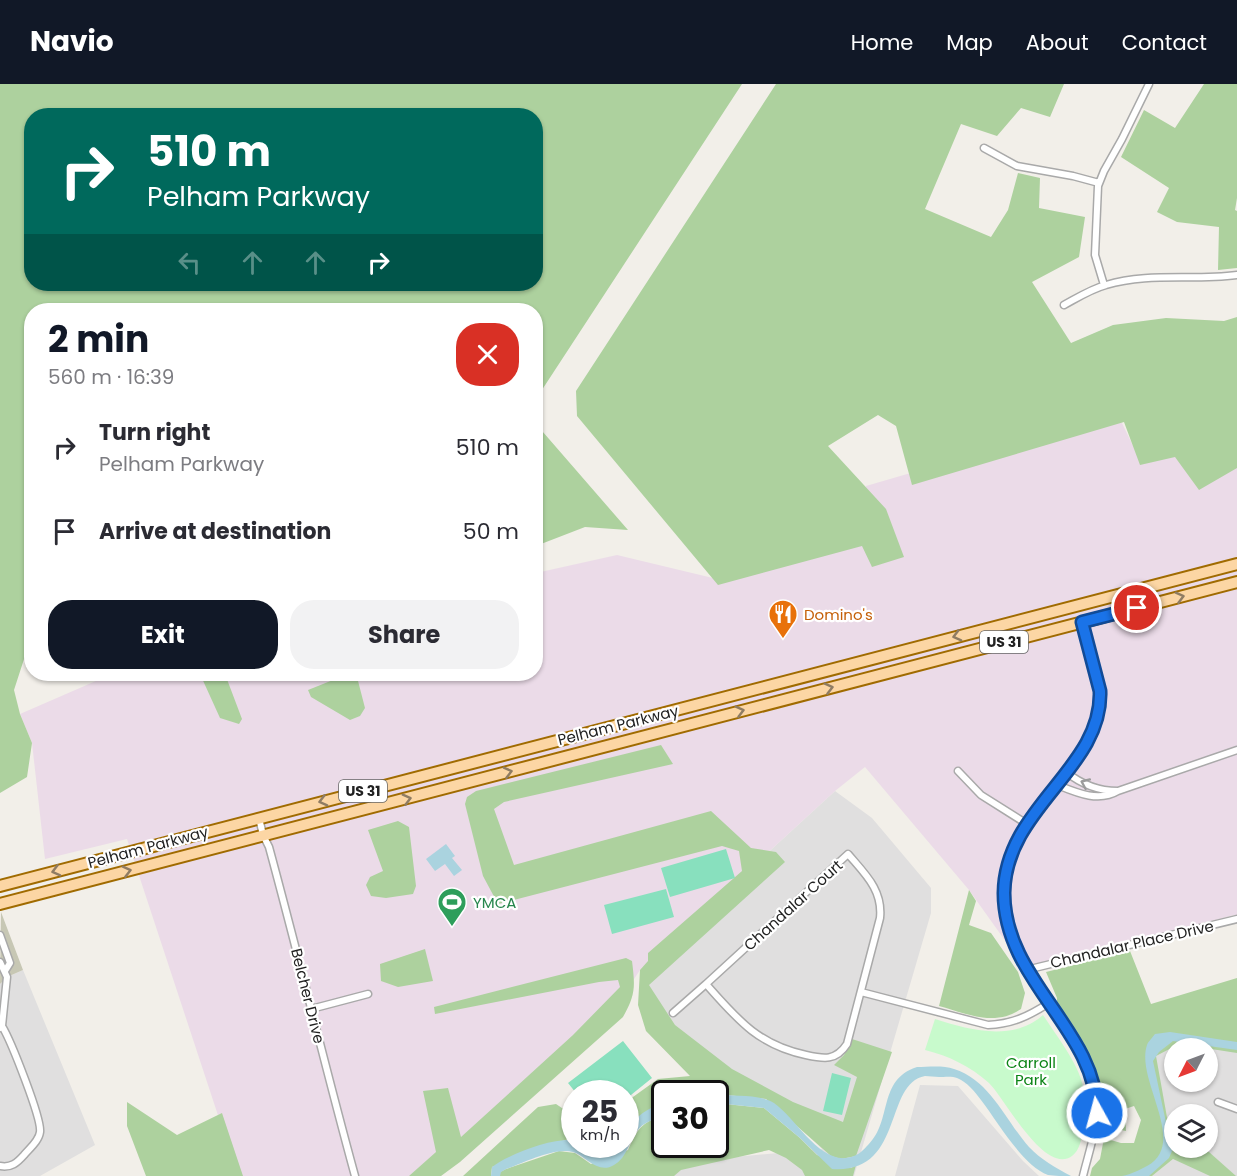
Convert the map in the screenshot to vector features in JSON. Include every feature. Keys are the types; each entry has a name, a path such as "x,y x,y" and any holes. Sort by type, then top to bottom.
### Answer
{"main road":[{"name":"Pelham Parkway","path":"0,886 1237,564"},
{"name":"Pelham Parkway","path":"0,904 1237,582"},
{"path":"1077,605 1082,622"},
{"path":"1034,616 1039,633"},
{"path":"861,662 866,678"},
{"path":"767,686 772,703"},
{"path":"666,712 670,729"},
{"path":"441,771 451,787"},
{"path":"298,808 302,825"},
{"path":"204,832 208,850"},
{"path":"154,845 158,863"}],"street":[{"path":"1104,285 1095,255 1099,183 1149,84"},
{"path":"984,148 1017,166 1099,183"},
{"path":"1064,305 1104,285 1143,277 1237,275"},
{"path":"1082,622 1095,669 1100,703 1093,732 1017,841 1009,862 1004,893 1011,939 1026,970 1088,1067 1095,1089 1097,1113 1083,1176"},
{"path":"1056,784 1094,797 1106,797 1237,750"},
{"path":"958,771 981,795 1027,824"},
{"path":"1066,772 1092,787 1118,791"},
{"name":"Belcher Drive","path":"259,818 274,865 355,1176"},
{"name":"Chandalar Court","path":"673,1013 848,854 876,888 880,906 876,937 847,1044 833,1058 823,1059 786,1050 760,1038 738,1020 706,984"},
{"name":"Chandalar Place Drive","path":"1026,970 1237,919"},
{"path":"0,934 10,963 5,971"},
{"path":"0,962 7,977 1,1027 10,1040 37,1116 40,1131 36,1141 18,1162 10,1166 0,1166"},
{"path":"861,992 988,1025 1021,1020 1048,1003"},
{"path":"311,1009 368,994"},
{"path":"1218,1102 1237,1109"}],"shaded area":[{"path":"1117,413 1140,460 1175,453 1237,461 1237,917 1234,915 1026,970 969,890 865,767 835,791 640,970 626,991 422,1176 238,1176 127,839 45,859 32,743 20,714 96,681 543,681 543,571 617,555 717,579 870,535 866,486"},
{"path":"835,791 872,818 931,888 931,913 854,1176 652,1176 655,1164 822,1149 768,1095 644,1025 640,970"},
{"path":"1,912 23,970 7,977 0,984"},
{"path":"23,970 95,1145 40,1176 0,1176 0,984 7,977"},
{"path":"1218,1046 1237,1049 1237,1176 1152,1176 1174,1158 1218,1158 1218,1104 1164,1104 1155,1056 1164,1050 1164,1092 1218,1092"},
{"path":"920,1085 958,1086 1023,1161 1039,1176 895,1176"}],"green space":[{"path":"0,84 742,84 543,388 543,303 24,303 24,659 14,690 20,714 32,743 27,777 0,793"},
{"path":"776,84 1064,84 1050,117 1021,108 997,136 961,124 925,209 991,237 1008,210 1018,173 1040,178 1039,208 1085,217 1079,257 1032,282 1071,343 1113,325 1166,318 1224,321 1237,317 1237,468 1199,490 1175,457 1140,465 1124,422 912,485 896,426 878,415 828,446 886,509 904,557 872,567 862,546 718,585 577,416 576,391"},
{"path":"1204,84 1237,84 1237,198 1235,210 1237,211 1237,268 1218,270 1219,227 1177,222 1157,212 1169,188 1121,157 1144,110 1175,128"},
{"path":"543,432 628,530 585,527 543,543"},
{"path":"203,681 228,681 242,719 239,724 220,718"},
{"path":"330,681 358,681 365,708 360,716 350,720 311,697 308,690"},
{"path":"661,745 673,764 504,802 494,809 514,865 711,811 751,848 776,852 785,862 649,985 675,1025 732,1069 793,1102 843,1122 857,1077 834,1065 844,1055 852,1039 892,1052 856,1156 841,1159 831,1156 766,1099 729,1095 729,1080 657,1080 690,1076 646,1031 638,1005 640,970 648,961 648,953 742,871 739,851 722,846 498,904 483,876 465,804 467,797 476,791"},
{"path":"398,821 409,827 416,886 413,894 386,898 371,896 366,885 370,877 383,871 368,830"},
{"path":"726,849 735,878 670,897 661,868"},
{"path":"666,889 674,917 612,934 604,905"},
{"path":"969,890 976,901 969,925 991,933 1018,972 1025,993 1021,1009 1001,1017 981,1017 939,1006"},
{"path":"425,949 433,981 398,987 381,981 380,964"},
{"path":"1130,951 1151,1004 1237,978 1237,1053 1218,1050 1218,1038 1164,1038 1164,1052 1156,1056 1165,1104 1164,1158 1216,1158 1236,1176 1210,1176 1173,1159 1152,1176 1090,1176 1092,1168 1100,1159 1104,1138 1121,1143 1134,1143 1141,1120 1134,1106 1125,1109 1126,1131 1101,1126 1100,1098 1091,1064 1057,1008 1057,998 1046,972"},
{"path":"626,958 632,961 634,984 630,1002 623,1017 460,1162 441,1176 409,1176 436,1152 423,1091 448,1088 461,1137 573,1035 620,987 618,980 599,982 435,1014 434,1007"},
{"name":"Carroll Park","path":"1043,1015 1072,1059 1084,1094 1084,1123 1080,1144 1072,1156 1061,1159 1050,1155 1038,1146 982,1077 959,1062 925,1050 935,1019 976,1030 1005,1031 1018,1029"},
{"path":"623,1041 652,1078 639,1088 639,1080 572,1080"},
{"path":"832,1073 851,1078 842,1115 823,1111"},
{"path":"651,1084 651,1112 639,1120 639,1093"},
{"path":"127,1102 177,1135 222,1113 243,1176 146,1176 127,1126"},
{"path":"556,1104 561,1107 561,1142 492,1167 491,1176 463,1176 538,1107"},
{"path":"729,1104 764,1108 817,1155 851,1168 856,1165 853,1176 805,1176 802,1170 786,1158 769,1150 681,1170 674,1176 500,1176 500,1172 506,1169 559,1151 561,1151 561,1158 582,1158 591,1164 607,1158 639,1158 639,1130 650,1121 651,1158 729,1158"}],"water":[{"path":"446,844 455,856 452,858 462,870 454,876 445,864 435,871 426,859"},
{"path":"1170,1032 1210,1038 1164,1038 1164,1048 1153,1061 1164,1113 1164,1158 1169,1158 1149,1176 1122,1176 1147,1166 1159,1156 1163,1142 1162,1127 1145,1059 1147,1045 1155,1034"},
{"path":"1218,1039 1237,1042 1237,1050 1218,1047"},
{"path":"917,1067 940,1067 954,1069 967,1075 988,1092 1029,1147 1043,1159 1071,1176 1048,1175 1038,1170 1020,1153 973,1091 955,1077 925,1076 912,1082 903,1095 882,1144 871,1158 855,1167 832,1169 764,1108 729,1104 729,1095 768,1100 783,1110 821,1149 842,1158 862,1151 876,1135 891,1091 896,1081 904,1073"},
{"path":"650,1109 651,1120 639,1128 639,1116"},
{"path":"561,1141 561,1152 539,1156 506,1169 501,1172 500,1176 491,1176 492,1167 509,1157"},
{"path":"584,1158 622,1158 614,1165 603,1168"}],"place":[{"name":"Domino's","path":"783,640"},
{"name":"YMCA","path":"452,928"}],"route":[{"path":"1097,1113 1095,1089 1088,1067 1035,983 1011,939 1005,906 1006,872 1017,841 1030,818 1084,747 1096,726 1100,691 1082,622 1137,608"}]}
